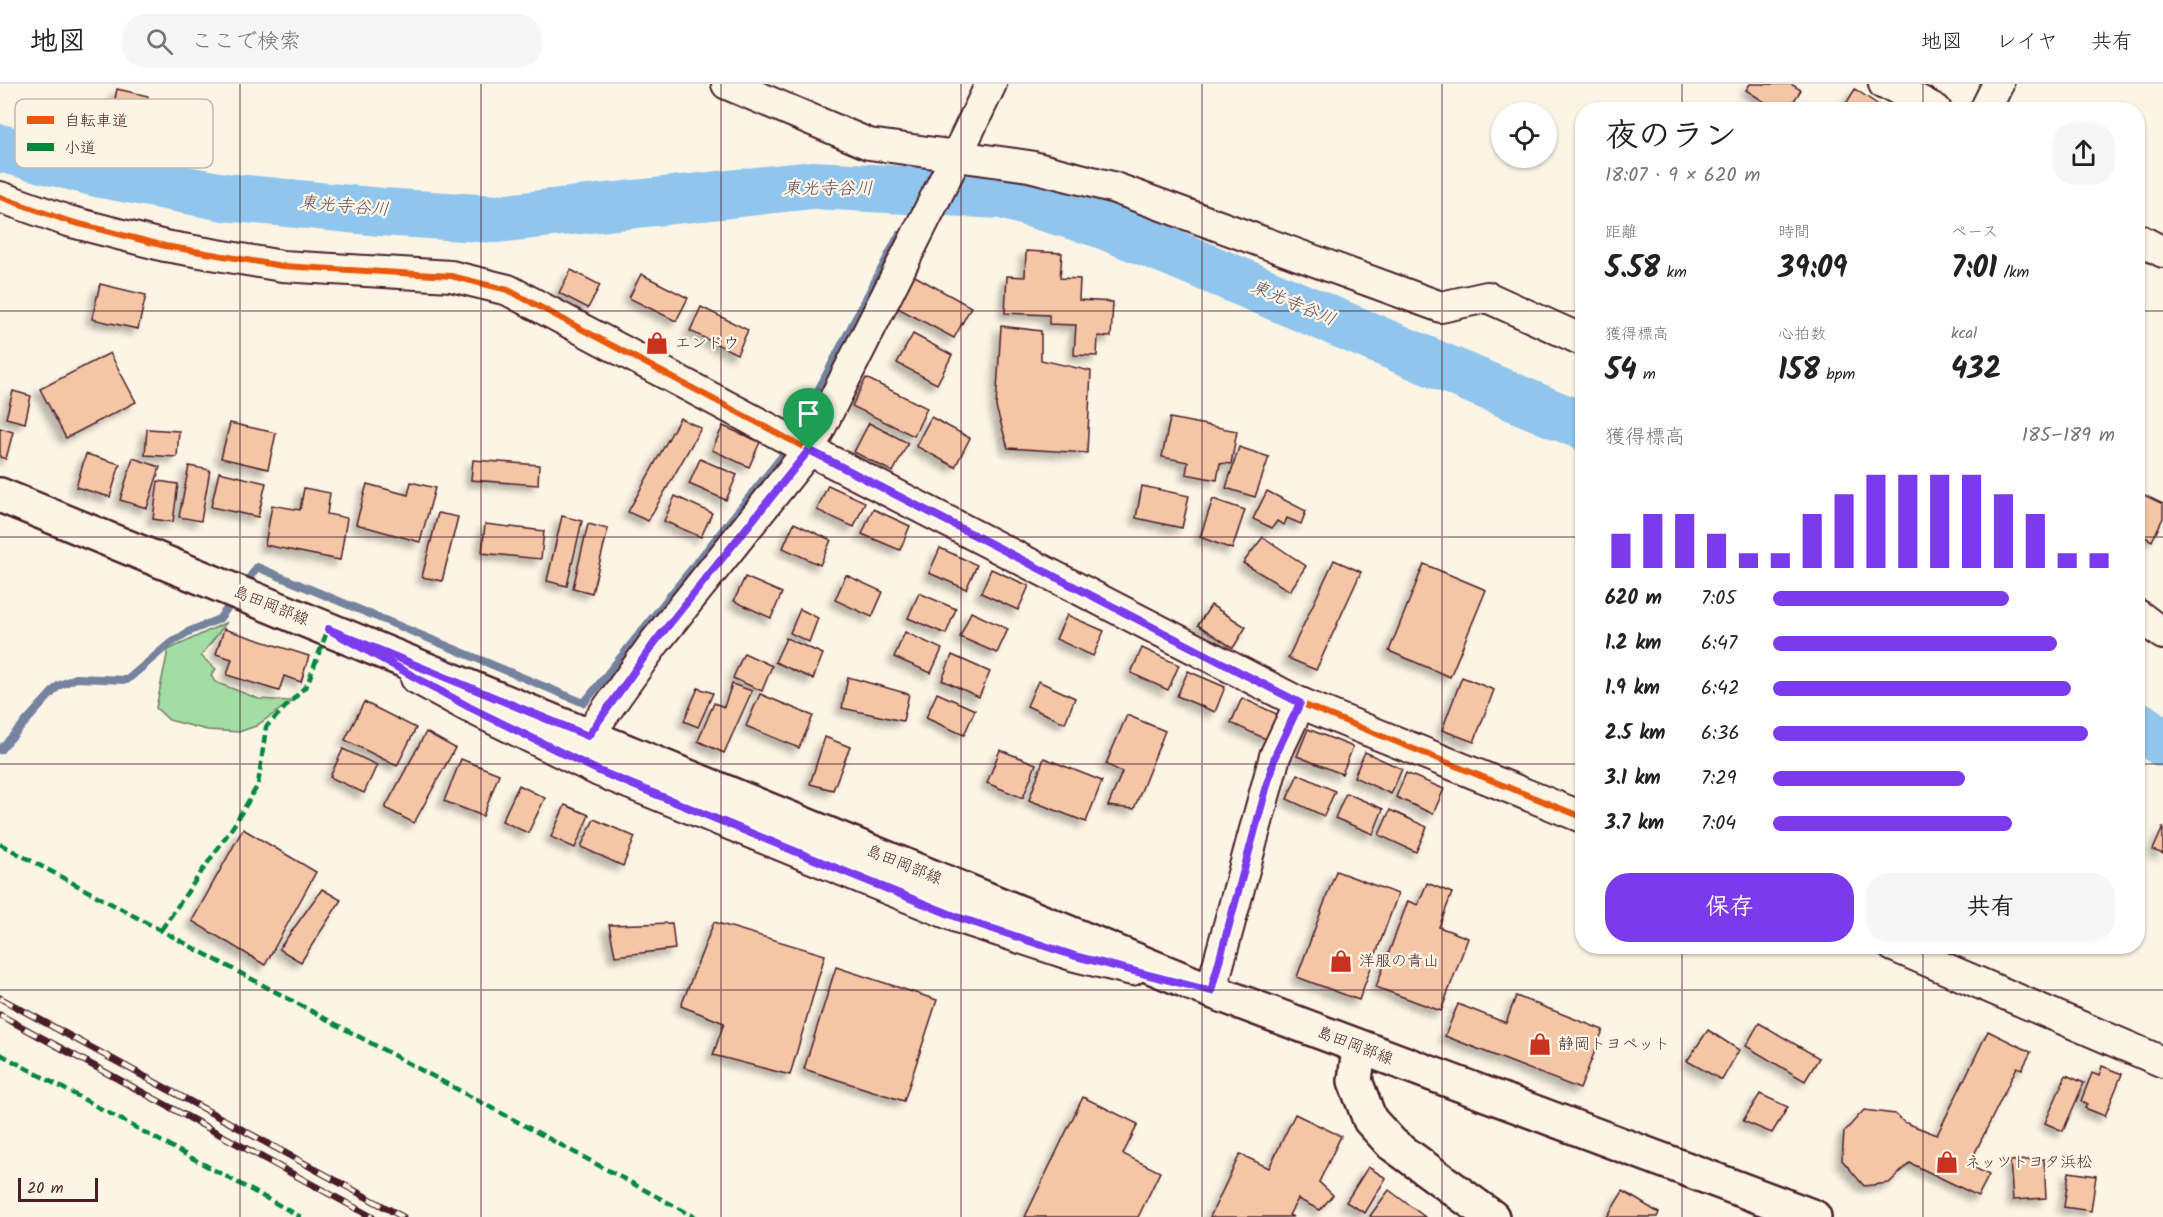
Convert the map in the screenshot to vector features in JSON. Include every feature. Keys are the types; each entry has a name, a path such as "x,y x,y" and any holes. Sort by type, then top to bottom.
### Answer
{"main road":[{"name":"島田岡部線","path":"0,495 1211,991 1814,1217"},
{"path":"1359,1048 1355,1081 1370,1120 1392,1144 1492,1217"}],"street":[{"path":"727,84 869,144 954,162 1029,166 1112,187 1441,307 1487,297 1575,337"},
{"path":"588,736 655,642 809,450 954,162 990,84"},
{"path":"1884,84 1921,102"},
{"path":"1989,102 1998,84"},
{"path":"0,197 68,221 165,246 282,266 451,276 508,290 809,450 1300,703 1575,814"},
{"path":"2145,243 2163,252"},
{"path":"2145,620 2163,634"},
{"path":"328,629 469,707 599,771 957,917 1075,956 1211,991 1275,756 1300,703"},
{"path":"1912,954 2163,1062"}],"green space":[{"path":"227,622 201,656 216,669 211,675 215,682 259,699 292,701 256,726 239,732 207,730 169,720 156,708 168,650"}],"building":[{"path":"1750,84 1791,84 1801,90 1793,102 1765,102 1746,90"},
{"path":"117,89 148,96 147,99 115,99"},
{"path":"1855,89 1874,102 1847,102"},
{"path":"1026,251 1062,253 1060,278 1080,279 1079,300 1113,302 1111,337 1098,336 1097,356 1074,355 1076,325 1049,324 1049,315 1005,313 1007,276 1025,277"},
{"path":"571,270 600,285 588,308 559,293"},
{"path":"641,274 688,298 676,321 629,298"},
{"path":"913,275 971,307 954,338 896,307"},
{"path":"100,284 146,295 138,329 92,319"},
{"path":"701,307 748,330 737,354 690,331"},
{"path":"1001,326 1041,331 1041,360 1091,371 1087,453 1008,448 996,407"},
{"path":"913,334 952,355 937,384 897,363"},
{"path":"110,353 136,402 66,438 40,389"},
{"path":"866,378 927,408 914,436 852,406"},
{"path":"13,391 31,396 25,423 6,418"},
{"path":"931,417 970,438 955,467 916,446"},
{"path":"680,418 701,428 648,521 628,512"},
{"path":"1170,418 1237,431 1231,464 1220,463 1217,480 1186,474 1188,462 1162,457"},
{"path":"230,423 276,433 268,469 221,458"},
{"path":"869,423 908,443 893,472 854,452"},
{"path":"723,426 760,442 749,467 712,450"},
{"path":"0,428 13,432 6,459 0,457"},
{"path":"147,429 179,431 177,457 145,455"},
{"path":"1239,447 1269,457 1255,497 1226,488"},
{"path":"86,454 120,464 110,497 76,487"},
{"path":"133,458 160,467 147,508 120,500"},
{"path":"700,459 737,475 726,500 689,484"},
{"path":"473,460 539,465 538,485 471,480"},
{"path":"189,466 210,470 201,521 179,517"},
{"path":"219,472 266,483 258,517 211,507"},
{"path":"158,481 178,484 173,522 153,519"},
{"path":"411,482 435,488 420,542 356,524 367,484 408,495"},
{"path":"828,485 865,502 854,527 817,510"},
{"path":"1142,486 1189,496 1182,528 1136,518"},
{"path":"304,488 330,493 327,514 347,518 340,560 265,545 272,505 300,510"},
{"path":"1267,491 1306,511 1301,524 1287,518 1284,525 1277,521 1272,528 1253,519"},
{"path":"2145,495 2163,504 2163,518 2152,541 2145,537"},
{"path":"675,496 712,513 701,537 664,521"},
{"path":"1213,499 1245,510 1232,549 1200,537"},
{"path":"873,509 910,526 900,550 862,534"},
{"path":"438,513 458,517 442,581 422,577"},
{"path":"562,516 582,521 567,586 547,581"},
{"path":"794,523 831,540 820,565 783,548"},
{"path":"485,524 544,531 541,559 482,553"},
{"path":"588,524 608,529 592,593 573,588"},
{"path":"1263,537 1306,566 1290,591 1243,563"},
{"path":"940,548 977,565 966,589 929,573"},
{"path":"1334,560 1361,572 1316,670 1288,658"},
{"path":"1424,564 1486,590 1450,677 1389,651"},
{"path":"991,569 1029,586 1018,610 981,593"},
{"path":"846,575 883,592 872,617 835,600"},
{"path":"745,577 782,593 771,618 734,601"},
{"path":"919,593 956,609 946,634 908,618"},
{"path":"1211,605 1246,627 1233,648 1198,625"},
{"path":"800,609 818,618 809,642 790,633"},
{"path":"971,612 1008,629 997,653 960,637"},
{"path":"1067,615 1104,631 1093,656 1056,639"},
{"path":"224,629 309,656 301,682 284,676 279,691 227,675 232,659 216,654"},
{"path":"905,632 942,649 931,673 894,657"},
{"path":"786,638 823,654 813,679 775,662"},
{"path":"1142,648 1179,665 1168,690 1131,673"},
{"path":"744,653 772,666 762,691 733,678"},
{"path":"952,655 990,672 979,697 942,680"},
{"path":"1188,671 1225,687 1215,712 1177,696"},
{"path":"848,677 909,694 903,721 842,708"},
{"path":"1462,677 1494,690 1474,742 1442,730"},
{"path":"1038,681 1075,698 1065,723 1027,706"},
{"path":"732,684 752,691 724,753 698,741 714,703 724,707"},
{"path":"698,688 713,693 698,727 684,721"},
{"path":"937,693 975,710 964,735 926,718"},
{"path":"760,694 813,716 799,748 746,726"},
{"path":"1242,698 1279,715 1268,740 1231,723"},
{"path":"364,702 416,728 397,766 345,740"},
{"path":"1127,715 1165,731 1134,809 1108,806 1122,772 1106,764"},
{"path":"1308,729 1353,747 1342,774 1297,756"},
{"path":"426,732 455,748 414,823 385,808"},
{"path":"825,737 850,747 833,790 810,784"},
{"path":"343,749 377,765 364,793 330,777"},
{"path":"1000,750 1036,764 1023,798 987,783"},
{"path":"1365,752 1402,769 1391,794 1354,777"},
{"path":"1044,758 1102,781 1086,822 1029,800"},
{"path":"461,759 499,774 483,816 444,801"},
{"path":"1406,773 1444,789 1433,814 1396,797"},
{"path":"1298,774 1335,791 1324,816 1287,799"},
{"path":"519,785 545,798 528,833 502,821"},
{"path":"1346,793 1383,809 1373,834 1335,818"},
{"path":"565,805 589,815 575,848 551,837"},
{"path":"1390,810 1427,827 1416,852 1379,835"},
{"path":"594,819 635,837 623,866 581,847"},
{"path":"2163,827 2163,854 2153,850"},
{"path":"243,829 316,872 265,965 192,921"},
{"path":"1336,871 1398,894 1359,1000 1297,977"},
{"path":"1427,883 1452,893 1439,927 1468,938 1441,1011 1376,987 1408,901 1418,905"},
{"path":"322,889 341,900 301,962 279,949"},
{"path":"714,922 825,955 790,1075 713,1055 724,1023 681,1006"},
{"path":"672,923 675,949 615,956 609,925"},
{"path":"836,967 937,1000 904,1101 804,1069"},
{"path":"1516,996 1603,1030 1580,1089 1445,1036 1458,1004 1506,1023"},
{"path":"1759,1023 1819,1058 1805,1081 1746,1046"},
{"path":"1708,1030 1739,1050 1722,1080 1687,1061"},
{"path":"1988,1031 2031,1052 2022,1069 2017,1067 1969,1165 1989,1175 1978,1196 1910,1163 1889,1183 1864,1186 1842,1160 1844,1132 1864,1110 1895,1114 1904,1122 1937,1135"},
{"path":"2102,1066 2122,1074 2105,1116 2085,1108 2087,1104 2081,1101 2092,1073 2099,1076"},
{"path":"2066,1075 2084,1083 2063,1131 2045,1123"},
{"path":"1760,1094 1788,1107 1772,1133 1743,1121"},
{"path":"1083,1097 1138,1124 1123,1154 1160,1172 1138,1217 1025,1217"},
{"path":"1295,1114 1341,1136 1319,1182 1333,1195 1320,1210 1298,1199 1289,1215 1293,1217 1210,1217 1240,1154 1269,1168"},
{"path":"2044,1159 2046,1198 2013,1200 2010,1161"},
{"path":"1368,1167 1386,1178 1365,1213 1346,1202"},
{"path":"2069,1172 2096,1176 2091,1211 2064,1207"},
{"path":"1389,1190 1425,1217 1370,1216"},
{"path":"1623,1191 1659,1213 1657,1217 1607,1217"}],"waterway":[{"name":"東光寺谷川","path":"0,148 15,152"},
{"name":"東光寺谷川","path":"78,168 224,197 381,212 496,219 813,185 1002,195 1098,223 1575,423"},
{"path":"243,587 257,567 584,703 787,450 899,235"},
{"path":"0,750 58,686 76,678 127,680 168,645 188,632 219,619 236,597"},
{"name":"東光寺谷川","path":"2145,730 2163,743"}],"railway":[{"path":"0,998 403,1217"},
{"path":"0,1015 372,1217"}],"marked path":[{"path":"161,930 234,825 258,785 266,727 307,685 328,629"},
{"path":"0,844 695,1217"},
{"path":"0,1054 301,1217"}],"cycle path":[{"path":"0,197 68,221 165,246 282,266 451,276 508,290 809,450 1300,703 1575,814"},
{"path":"328,629 469,707 599,771 957,917 1075,956 1211,991 1275,756 1300,703"}],"place":[{"name":"エンドウ","path":"657,343"},
{"name":"洋服の青山","path":"1341,961"},
{"name":"静岡トヨペット","path":"1540,1044"},
{"name":"ネッツトヨタ浜松","path":"1947,1162"}],"route":[{"path":"809,450 1300,703 1275,756 1211,991 1075,956 957,917 599,771 469,707 328,629 588,736 655,642 809,450"}]}
